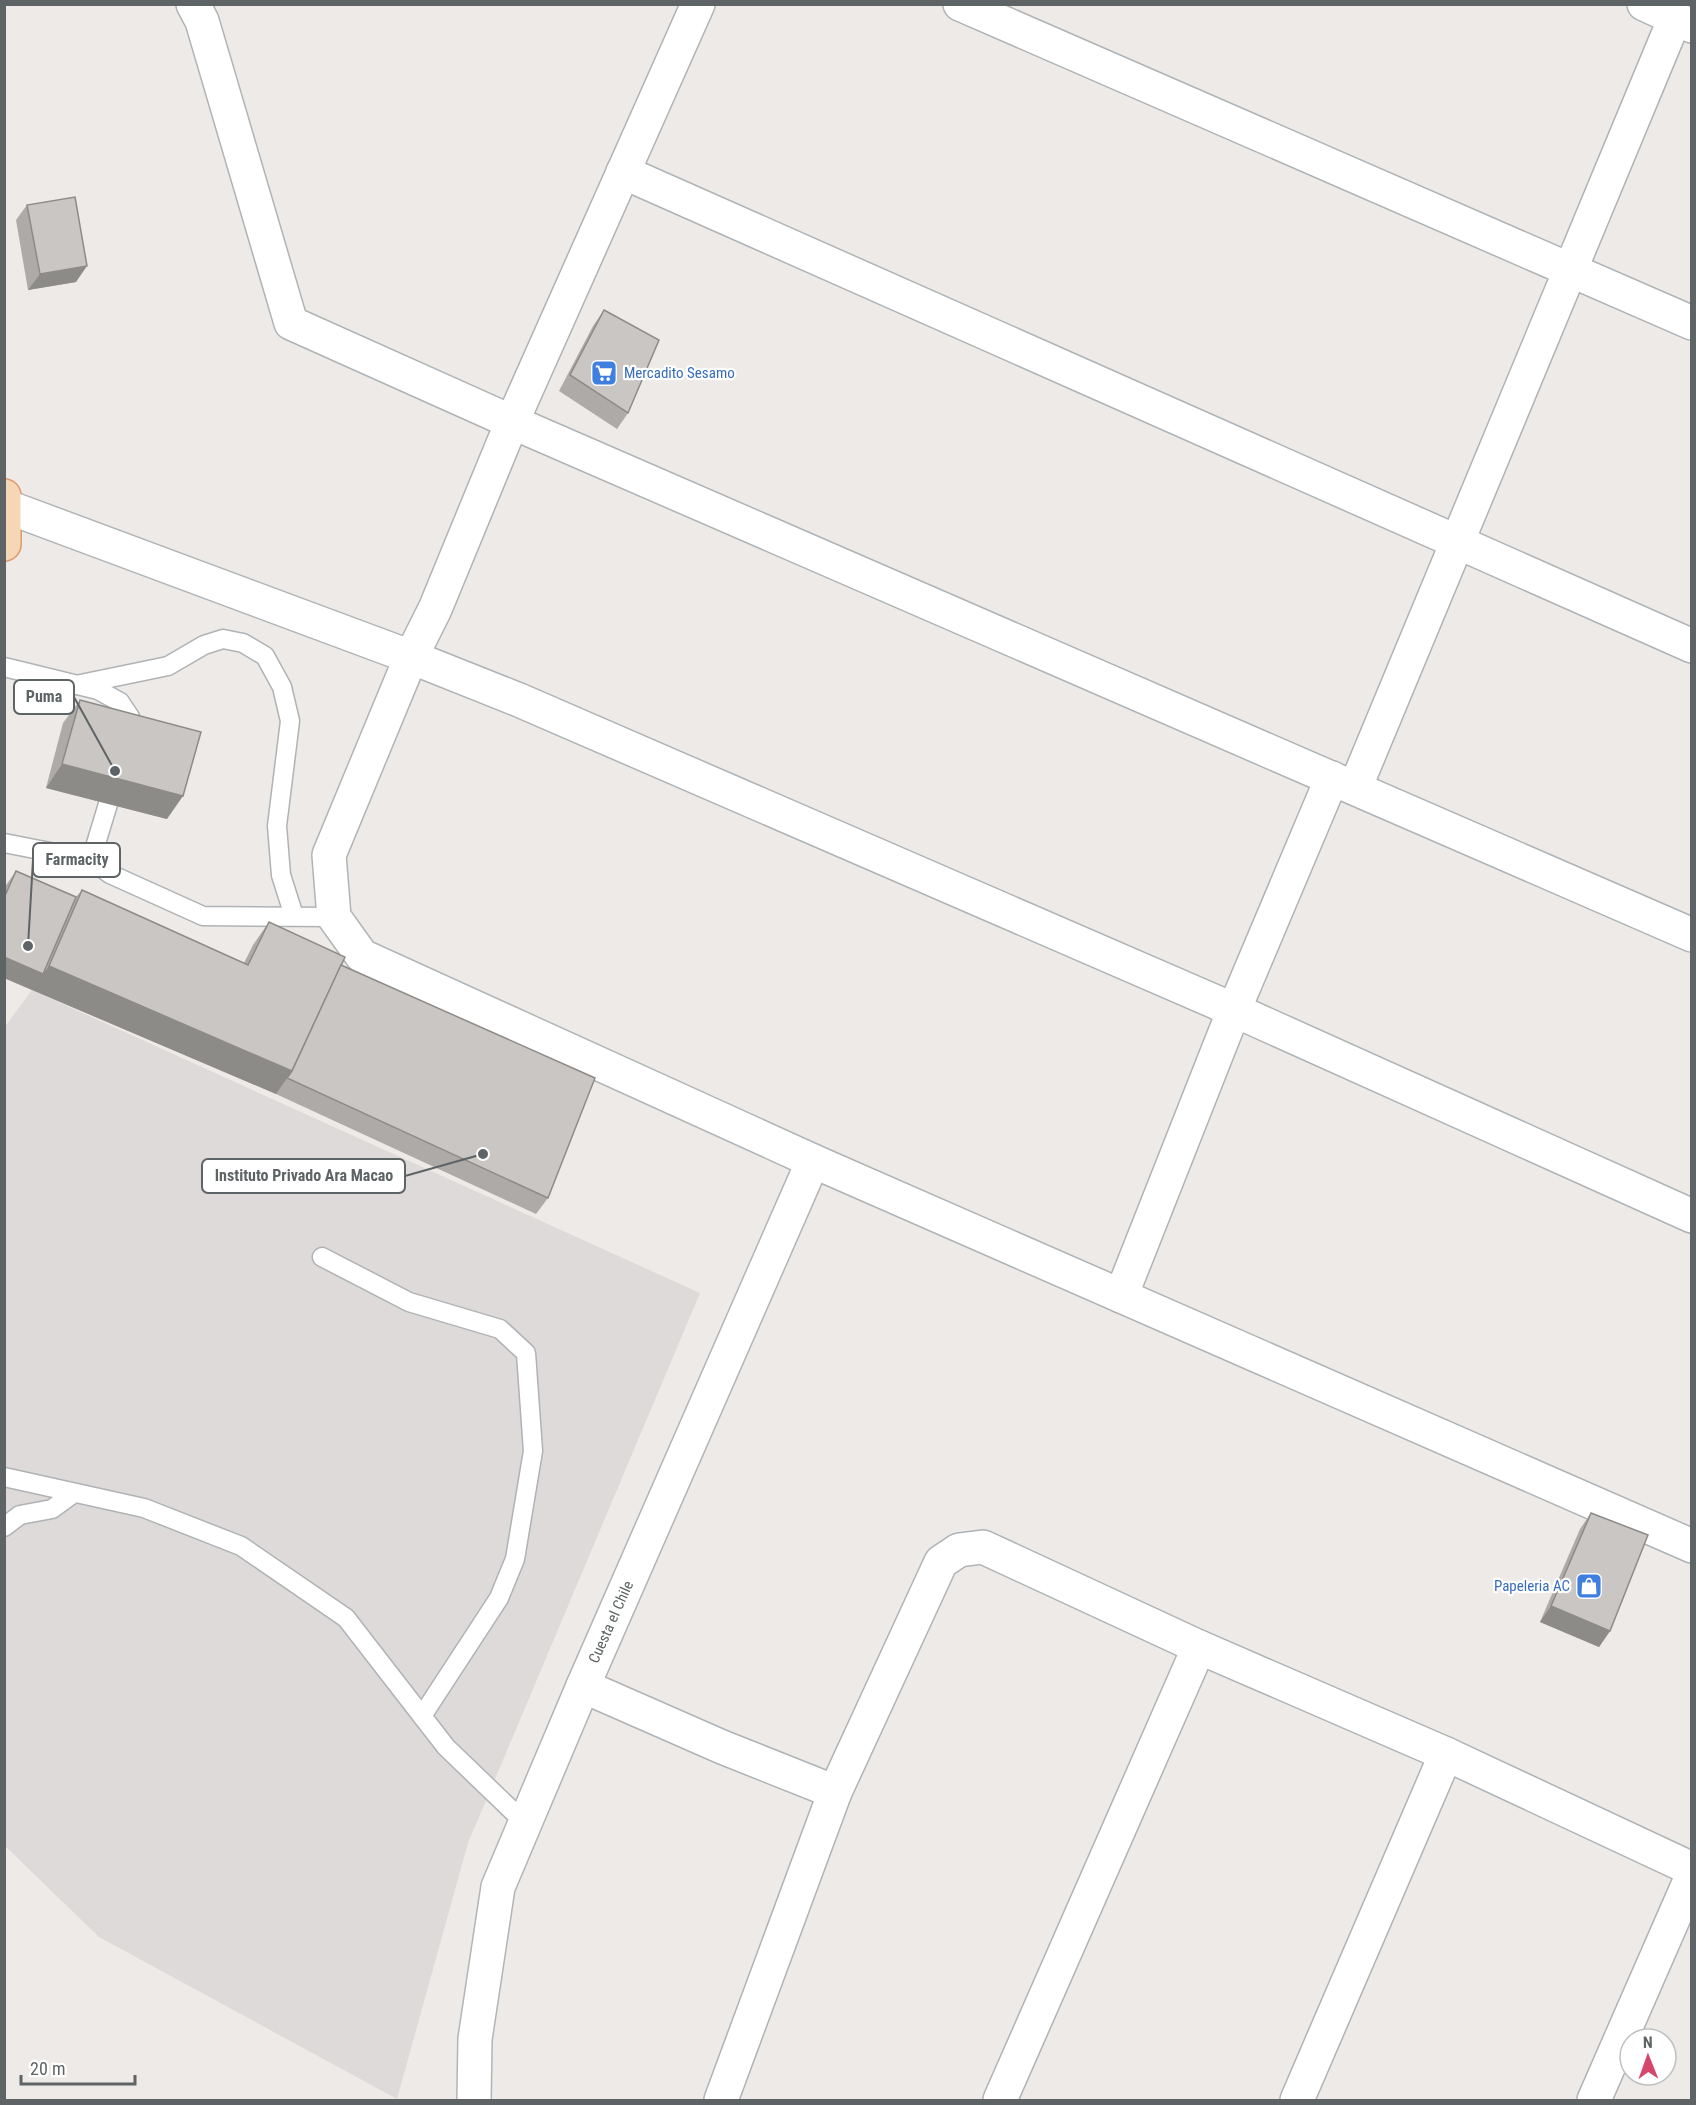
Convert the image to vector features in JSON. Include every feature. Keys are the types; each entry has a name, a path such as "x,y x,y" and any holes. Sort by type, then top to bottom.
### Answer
{"main road":[{"path":"4,496 4,544"}],"street":[{"path":"193,4 202,21 291,322 512,422 1692,935"},
{"path":"698,4 512,422 435,609 411,657 329,855 334,917 362,956 813,1161 1692,1545"},
{"path":"960,4 1692,323"},
{"path":"1121,1296 1234,1010 1458,541 1572,271 1683,22 1644,4"},
{"path":"623,172 1692,646"},
{"path":"5,507 411,657 542,709 1234,1010 1692,1216"},
{"name":"Cuesta el Chile","path":"474,2100 475,2039 498,1887 583,1686 813,1161"},
{"path":"721,2100 835,1792 940,1562 959,1550 984,1547 1199,1647 1446,1754 1692,1869"},
{"path":"1000,2100 1199,1647"},
{"path":"583,1686 722,1747 835,1792"},
{"path":"1297,2100 1446,1754"},
{"path":"1594,2100 1692,1876"}],"lane":[{"path":"76,685 168,666 204,645 223,639 243,643 265,656 282,687 290,721 277,826 281,875 294,916"},
{"path":"4,667 98,690 120,702 130,717 126,740"},
{"path":"92,860 108,804"},
{"path":"4,843 92,860 110,874 203,916 334,917"},
{"path":"322,1257 409,1302 500,1329 526,1353 532,1451 515,1559 499,1598 422,1716"},
{"path":"4,1477 144,1508 241,1546 346,1618 446,1747 525,1823"},
{"path":"4,1527 20,1515 52,1509 74,1493"}],"shaded area":[{"path":"32,990 700,1293 468,1843 397,2099 99,1937 5,1846 4,1028"}],"building":[{"path":"75,197 87,266 40,274 27,205"},
{"name":"Mercadito Sesamo","path":"604,310 659,340 628,413 570,375"},
{"path":"80,700 201,732 183,796 62,764"},
{"path":"16,871 76,897 43,974 4,957 4,898"},
{"path":"82,890 248,965 269,922 345,957 292,1071 49,966"},
{"path":"341,965 595,1078 548,1198 287,1078"},
{"name":"Papeleria AC","path":"1591,1513 1648,1535 1610,1631 1551,1606"}],"place":[{"name":"Mercadito Sesamo","path":"604,373"},
{"name":"Puma","path":"115,771"},
{"name":"Farmacity","path":"28,946"},
{"name":"Instituto Privado Ara Macao","path":"483,1154"},
{"name":"Papeleria AC","path":"1589,1586"}]}
